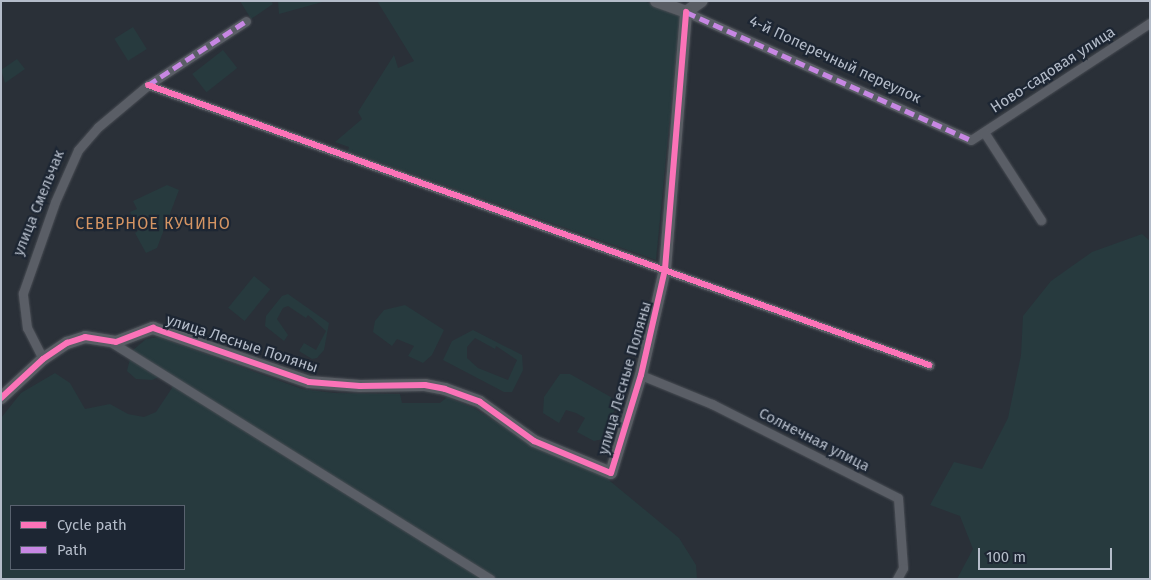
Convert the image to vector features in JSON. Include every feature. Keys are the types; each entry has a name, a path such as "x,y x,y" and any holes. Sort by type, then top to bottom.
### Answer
{"street":[{"name":"4-й Поперечный переулок","path":"656,1 686,12 971,140"},
{"path":"686,12 702,1"},
{"name":"улица Лесные Поляны","path":"42,359 79,338 91,337 111,342 153,328 309,382 360,386 425,385 445,389 480,402 534,441 611,473 641,375 666,269 686,12"},
{"name":"улица Смельчак","path":"42,359 27,328 23,293 59,191 78,150 89,136 148,85 246,21"},
{"name":"Ново-садовая улица","path":"971,140 1150,23"},
{"path":"148,85 666,269 929,365"},
{"path":"984,132 1041,220"},
{"path":"111,342 490,579"},
{"path":"1,398 42,359"},
{"name":"Солнечная улица","path":"641,375 720,408 898,498 903,568 897,579"}],"green space":[{"path":"240,1 271,1 273,4 251,19"},
{"path":"278,1 326,1 279,14"},
{"path":"377,1 644,1 680,14 656,260 348,151 349,147 335,142 362,119 358,112 394,55 398,68 414,61"},
{"path":"133,27 147,49 128,61 114,39"},
{"path":"223,50 237,68 206,92 192,74"},
{"path":"17,59 25,69 5,83 1,70"},
{"path":"167,185 179,190 157,248 146,253 135,233 139,230 130,212 137,209 133,201"},
{"path":"1142,234 1150,241 1150,579 957,579 973,549 960,516 930,505 954,462 982,469 1008,418 1021,355 1023,316 1051,281 1092,252"},
{"path":"254,276 270,289 245,321 228,308"},
{"path":"288,294 329,323 324,350 317,358 312,359 299,351 304,343 316,350 326,331 308,315 306,318 288,306 283,308 277,319 288,335 284,341 265,326 266,316 282,296"},
{"path":"405,305 444,330 432,355 423,363 408,356 414,346 397,339 392,346 373,332 375,321 384,310"},
{"path":"473,330 522,355 523,370 512,392 504,392 443,360 452,341","holes":["475,338 495,349 496,346 517,360 508,380 478,368 467,358 467,347"]},
{"path":"159,337 302,389 334,393 400,394 402,403 440,403 447,397 474,408 526,441 599,472 679,538 696,565 697,579 1,579 1,418 21,393 55,373 70,383 85,409 110,404 128,414 144,417 156,412 172,388 174,380 166,374 152,380 136,379 127,371 132,351 146,339"},
{"path":"560,374 570,374 616,400 616,406 603,439 594,441 577,432 585,418 576,413 566,410 559,423 543,413 544,397"}],"marked path":[{"path":"686,12 971,140"},
{"path":"148,85 246,21"}],"cycle path":[{"path":"1,398 43,359 67,343 85,337 116,342 153,328 309,382 360,386 425,385 445,389 480,402 534,441 611,473 641,375 665,269 686,12"},
{"path":"148,85 929,365"}],"district":[{"name":"СЕВЕРНОЕ КУЧИНО","path":"153,224"}]}
